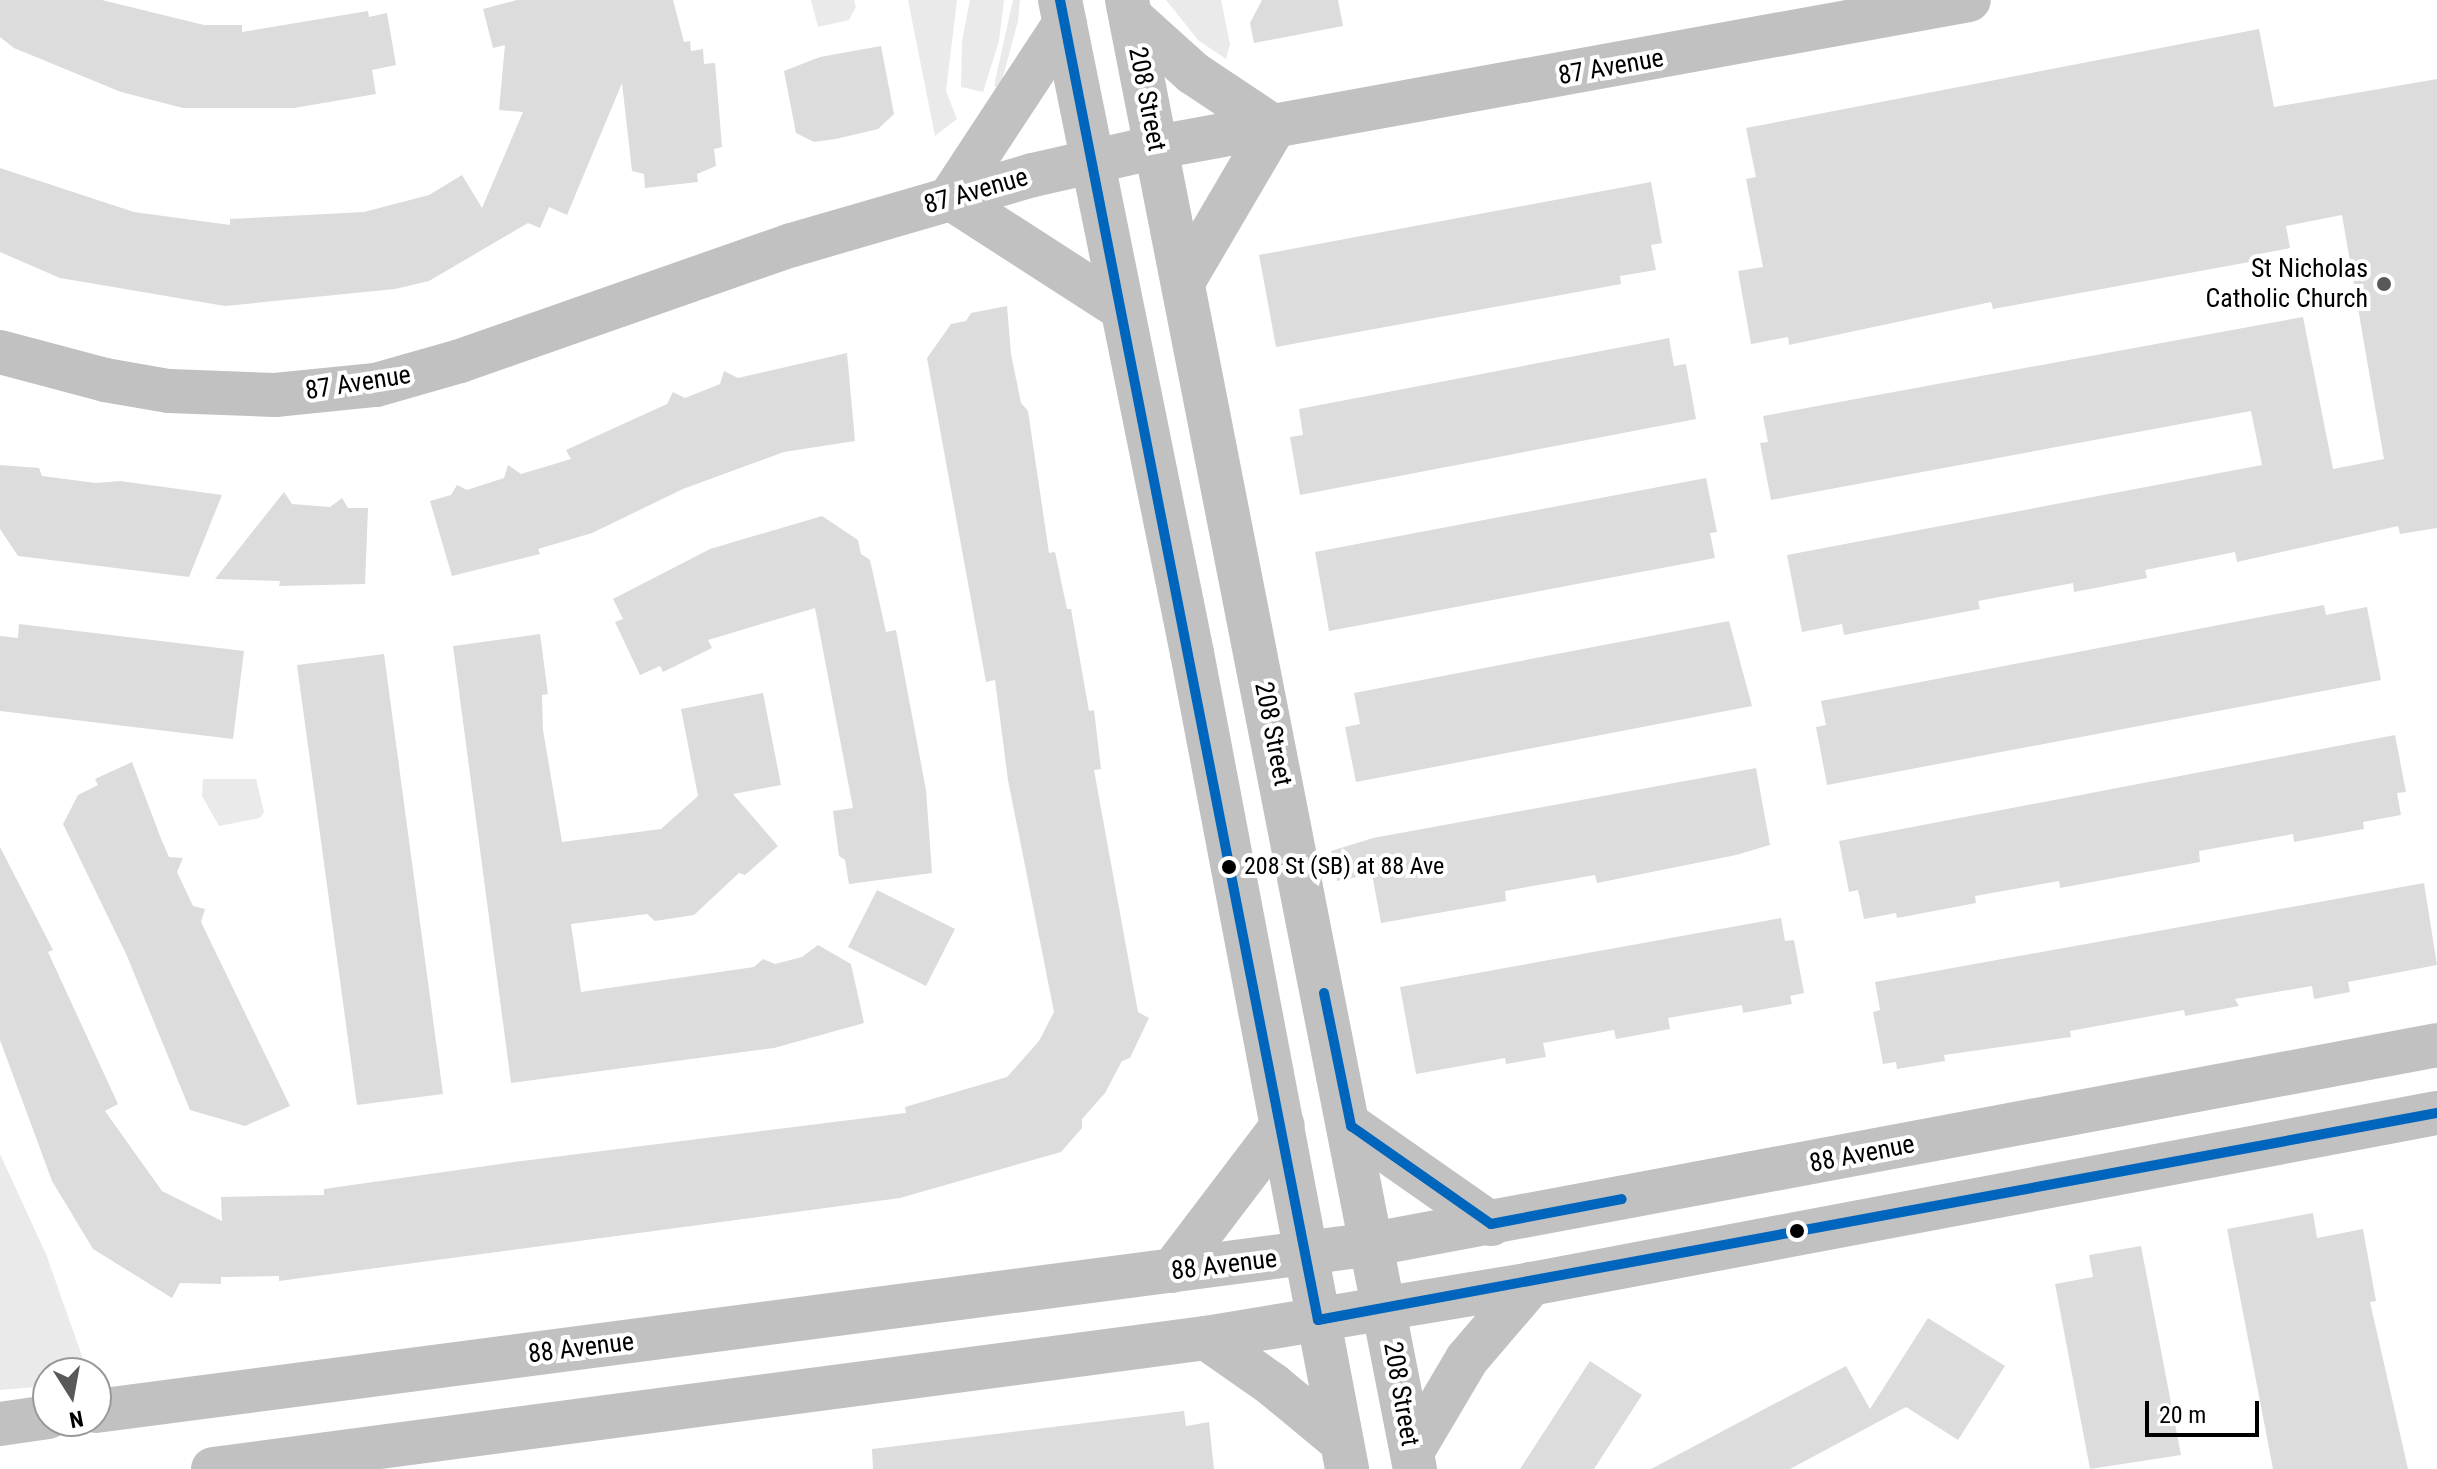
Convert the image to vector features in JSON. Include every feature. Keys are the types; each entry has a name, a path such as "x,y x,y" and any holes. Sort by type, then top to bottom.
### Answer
{"main road":[{"name":"87 Avenue","path":"0,352 105,380 169,391 275,395 376,385 460,361 792,245 950,198 1093,161 1969,0"},
{"path":"1129,8 1193,73 1274,127 1183,282"},
{"name":"208 Street","path":"1129,8 1351,1126 1413,1461"},
{"path":"1062,12 1283,1125 1344,1456"},
{"path":"1062,12 950,198 1121,308"},
{"name":"88 Avenue","path":"112,1409 1373,1244 2437,1045"},
{"path":"213,1469 1206,1338 1531,1284 2437,1113"},
{"path":"1172,1271 1283,1125"},
{"path":"1351,1126 1491,1224"},
{"path":"1413,1461 1467,1359 1531,1284"},
{"path":"1206,1338 1273,1385 1344,1456"},
{"path":"0,1424 32,1419"}],"shaded area":[{"path":"811,0 854,0 856,7 849,20 818,27"},
{"path":"908,0 957,0 946,91 957,119 935,136"},
{"path":"970,0 1004,0 999,41 983,92 961,87 962,41"},
{"path":"1013,0 1020,0 1018,21 1000,88 994,86"},
{"path":"1166,0 1221,0 1230,44 1226,59 1199,41"},
{"path":"203,779 256,779 264,812 260,818 219,826 202,796"},
{"path":"0,1154 46,1254 82,1357 32,1357 32,1387 0,1390"}],"building":[{"path":"0,0 102,0 204,25 242,25 242,32 368,11 369,17 387,13 396,65 372,70 376,94 294,108 183,108 121,92 14,48 0,37"},
{"path":"517,0 673,0 684,42 690,41 691,51 703,49 704,64 715,63 722,147 714,149 716,166 697,174 698,182 645,188 644,174 632,171 622,83 567,215 549,207 540,228 528,223 429,281 395,289 225,306 60,278 0,252 0,168 134,212 230,225 230,219 364,212 429,195 462,175 482,208 523,112 499,110 505,45 493,48 483,9"},
{"path":"1262,0 1338,0 1343,26 1254,43 1250,23"},
{"path":"2259,29 2274,107 2437,79 2437,528 2400,534 2398,526 2237,562 2235,552 2145,570 2147,578 2074,592 2073,583 1978,601 1980,609 1844,635 1842,624 1802,632 1787,555 2262,465 2251,411 1771,500 1760,443 1768,442 1763,416 2303,317 2333,469 2384,459 2342,215 2286,226 2290,248 2254,255 2255,261 1993,309 1991,302 1789,345 1788,337 1751,344 1738,271 1763,267 1746,179 1756,177 1746,128"},
{"path":"881,46 894,114 878,129 836,139 814,142 796,133 784,71 820,57"},
{"path":"1651,182 1662,243 1651,245 1656,270 1620,276 1621,284 1276,347 1259,255"},
{"path":"1007,306 1011,354 1021,403 1028,411 1049,553 1055,552 1067,609 1071,609 1089,711 1094,710 1101,769 1094,770 1138,1012 1149,1018 1130,1058 1122,1061 1105,1093 1082,1119 1082,1128 1061,1152 900,1198 279,1281 279,1276 221,1277 221,1284 180,1283 172,1298 93,1249 52,1181 0,1040 0,847 53,950 48,952 118,1104 105,1111 162,1191 222,1221 221,1197 324,1195 324,1189 507,1163 906,1113 905,1107 1007,1077 1039,1041 1054,1012 1008,780 995,680 986,682 927,358 951,324 966,321 971,313"},
{"path":"1669,338 1674,366 1686,364 1696,419 1300,495 1290,437 1303,435 1299,409"},
{"path":"847,353 855,441 784,452 683,489 592,533 538,549 540,554 452,576 430,501 451,495 457,485 467,490 504,478 508,465 521,474 571,459 566,450 667,404 673,392 685,398 720,384 724,371 738,378"},
{"path":"0,465 39,468 42,476 96,483 120,481 222,495 189,577 18,556 0,529"},
{"path":"1706,478 1717,532 1710,533 1715,558 1329,631 1315,552"},
{"path":"284,492 292,504 330,507 342,498 348,508 368,508 365,584 279,586 280,581 215,579"},
{"path":"822,516 858,540 861,554 870,560 886,632 896,630 926,790 932,873 849,884 845,860 839,856 833,811 853,808 815,608 708,640 712,648 663,672 660,666 640,675 615,622 623,619 613,599 710,549"},
{"path":"2324,605 2326,615 2367,607 2381,680 1827,785 1816,727 1826,725 1821,701"},
{"path":"1729,621 1752,706 1356,782 1345,727 1360,724 1354,693"},
{"path":"19,624 244,651 233,739 0,711 0,636 18,638"},
{"path":"540,634 548,694 542,695 543,730 562,842 661,829 698,796 681,709 763,693 781,785 733,794 778,846 745,875 739,873 694,915 655,921 647,914 571,924 581,992 754,967 763,959 775,964 802,957 818,945 851,964 864,1023 774,1048 511,1083 453,646"},
{"path":"384,654 443,1094 357,1105 297,665"},
{"path":"2395,735 2406,792 2397,793 2401,815 2363,822 2364,829 2294,842 2293,834 2199,851 2200,862 2060,888 2059,881 1975,896 1976,903 1897,918 1896,913 1864,919 1858,890 1849,892 1839,841"},
{"path":"132,762 169,857 183,858 177,872 193,906 205,909 201,922 290,1106 245,1126 190,1110 127,956 63,824 78,795 98,785 95,779"},
{"path":"1756,768 1770,845 1736,855 1597,883 1595,875 1505,891 1506,901 1381,923 1372,874 1337,881 1331,851 1373,838"},
{"path":"2424,883 2437,965 2348,982 2350,992 2314,999 2312,986 2235,999 2239,1006 2185,1016 2184,1010 2070,1031 2071,1037 1944,1055 1945,1061 1897,1069 1896,1062 1883,1064 1873,1012 1880,1010 1875,982"},
{"path":"877,890 955,929 926,986 848,947"},
{"path":"1781,918 1785,941 1794,940 1804,993 1790,996 1792,1004 1743,1013 1742,1005 1668,1018 1670,1029 1616,1039 1614,1030 1543,1043 1546,1057 1506,1064 1505,1058 1416,1074 1400,987"},
{"path":"2313,1213 2317,1238 2363,1229 2376,1301 2370,1302 2408,1469 2273,1469 2227,1229"},
{"path":"2141,1246 2181,1455 2090,1469 2055,1284 2093,1277 2089,1255"},
{"path":"1928,1318 2005,1366 1958,1440 1906,1407 1790,1469 1651,1469 1846,1366 1870,1409"},
{"path":"1590,1361 1642,1395 1594,1469 1520,1469"},
{"path":"1184,1411 1186,1426 1209,1422 1214,1469 873,1469 872,1449"}],"transit line":[{"path":"1060,0 1318,1320 2437,1113"},
{"path":"1324,993 1351,1126 1491,1224 1622,1199"}],"place":[{"name":"St Nicholas Catholic Church","path":"2384,284"},
{"name":"208 St (SB) at 88 Ave","path":"1229,867"}]}
